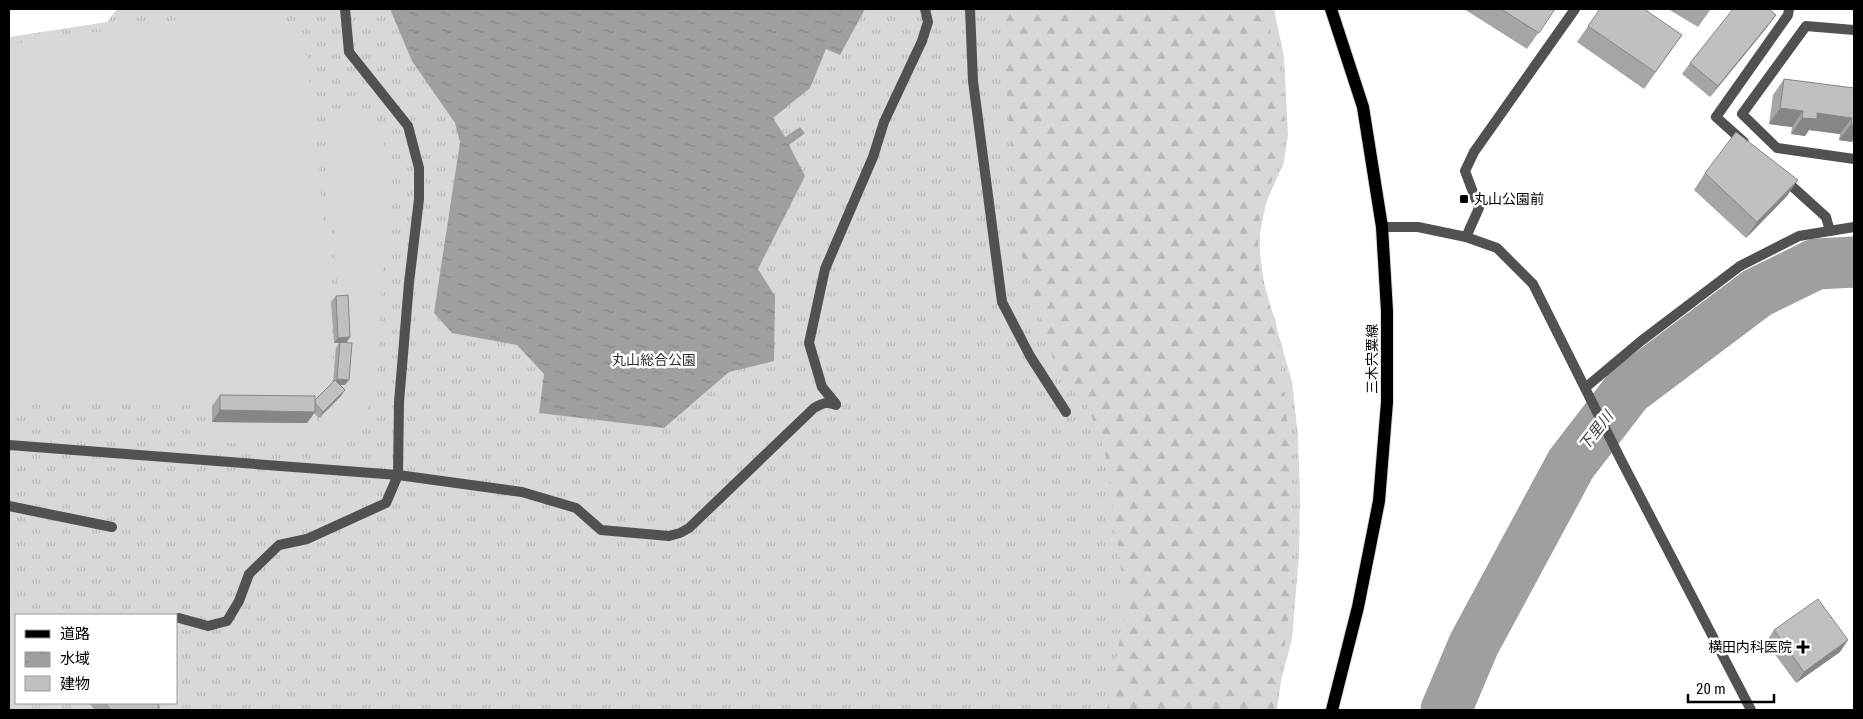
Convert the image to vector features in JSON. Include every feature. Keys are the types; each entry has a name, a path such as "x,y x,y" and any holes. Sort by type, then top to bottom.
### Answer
{"main road":[{"name":"三木宍粟線","path":"1330,9 1363,107 1382,227 1387,312 1387,402 1379,501 1358,606 1332,710"}],"street":[{"path":"179,618 208,626 227,621 239,601 249,574 279,545 307,540 386,503 398,475 399,402 406,340 409,283 419,199 419,168 408,126 349,52 345,9"},
{"path":"9,445 398,475 522,492 576,508 601,530 669,536 680,533 688,528 814,408 823,403 830,402 836,405 822,387 809,343 825,269 873,157 884,122 922,41 928,22 925,9"},
{"path":"970,9 973,81 1002,302 1030,356 1066,412"},
{"path":"1466,236 1479,208 1465,170 1474,152 1575,9"},
{"path":"1753,150 1716,117 1788,15 1789,9"},
{"path":"1854,30 1806,26 1742,114 1777,148 1854,159"},
{"path":"1775,170 1826,217 1830,231"},
{"path":"1382,227 1418,227 1466,236 1497,248 1533,284 1621,460 1751,710"},
{"path":"1585,388 1641,341 1740,266 1799,236 1854,227"},
{"path":"9,506 112,527"}],"green space":[{"name":"丸山総合公園","path":"117,9 1274,9 1284,57 1288,135 1284,162 1266,203 1260,233 1260,253 1264,283 1292,382 1298,436 1300,496 1299,555 1292,639 1281,681 1277,710 9,710 9,37 107,22"},
{"path":"250,9 275,9 307,56 331,294 332,383 306,407 9,402 9,45"},
{"path":"1005,9 1260,9 1282,76 1284,128 1279,166 1273,177 1258,227 1258,262 1263,292 1276,321 1289,441 1292,594 1274,710 1107,710 1126,605 1105,451 1088,407 1048,348 1018,239 1002,28"},
{"path":"351,112 366,121 382,139 391,161 392,185 382,283 376,396 344,442 213,443 209,427 257,428 293,426 317,422 347,394 349,385 349,340 347,320 338,300 332,198 326,150 329,128 340,115"}],"water":[{"path":"390,9 865,9 840,55 826,49 810,88 773,118 785,137 800,127 805,133 789,145 805,176 758,269 775,296 774,361 729,372 664,428 539,413 544,374 517,345 452,333 434,313 460,142 455,123 412,61"}],"building":[{"path":"1501,9 1555,9 1539,33"},
{"path":"1600,9 1644,9 1682,35 1655,72 1588,26"},
{"path":"1733,9 1769,9 1776,15 1718,86 1690,63"},
{"path":"1784,79 1854,88 1854,125 1851,124 1852,118 1817,113 1817,119 1802,118 1803,111 1780,108"},
{"path":"1736,132 1798,180 1757,222 1705,173"},
{"path":"348,295 350,337 338,338 336,296"},
{"path":"340,342 352,343 349,380 337,379"},
{"path":"335,380 345,390 323,412 315,403 315,400"},
{"path":"220,395 315,396 315,412 220,410"},
{"name":"横田内科医院","path":"1818,599 1848,640 1804,672 1774,630"},
{"path":"106,704 158,704 159,710 111,710"}],"waterway":[{"name":"下里川","path":"1446,710 1474,644 1571,464 1628,390 1757,293 1816,264 1854,262"}],"place":[{"name":"丸山公園前","path":"1464,199"},
{"name":"横田内科医院","path":"1803,647"}]}
